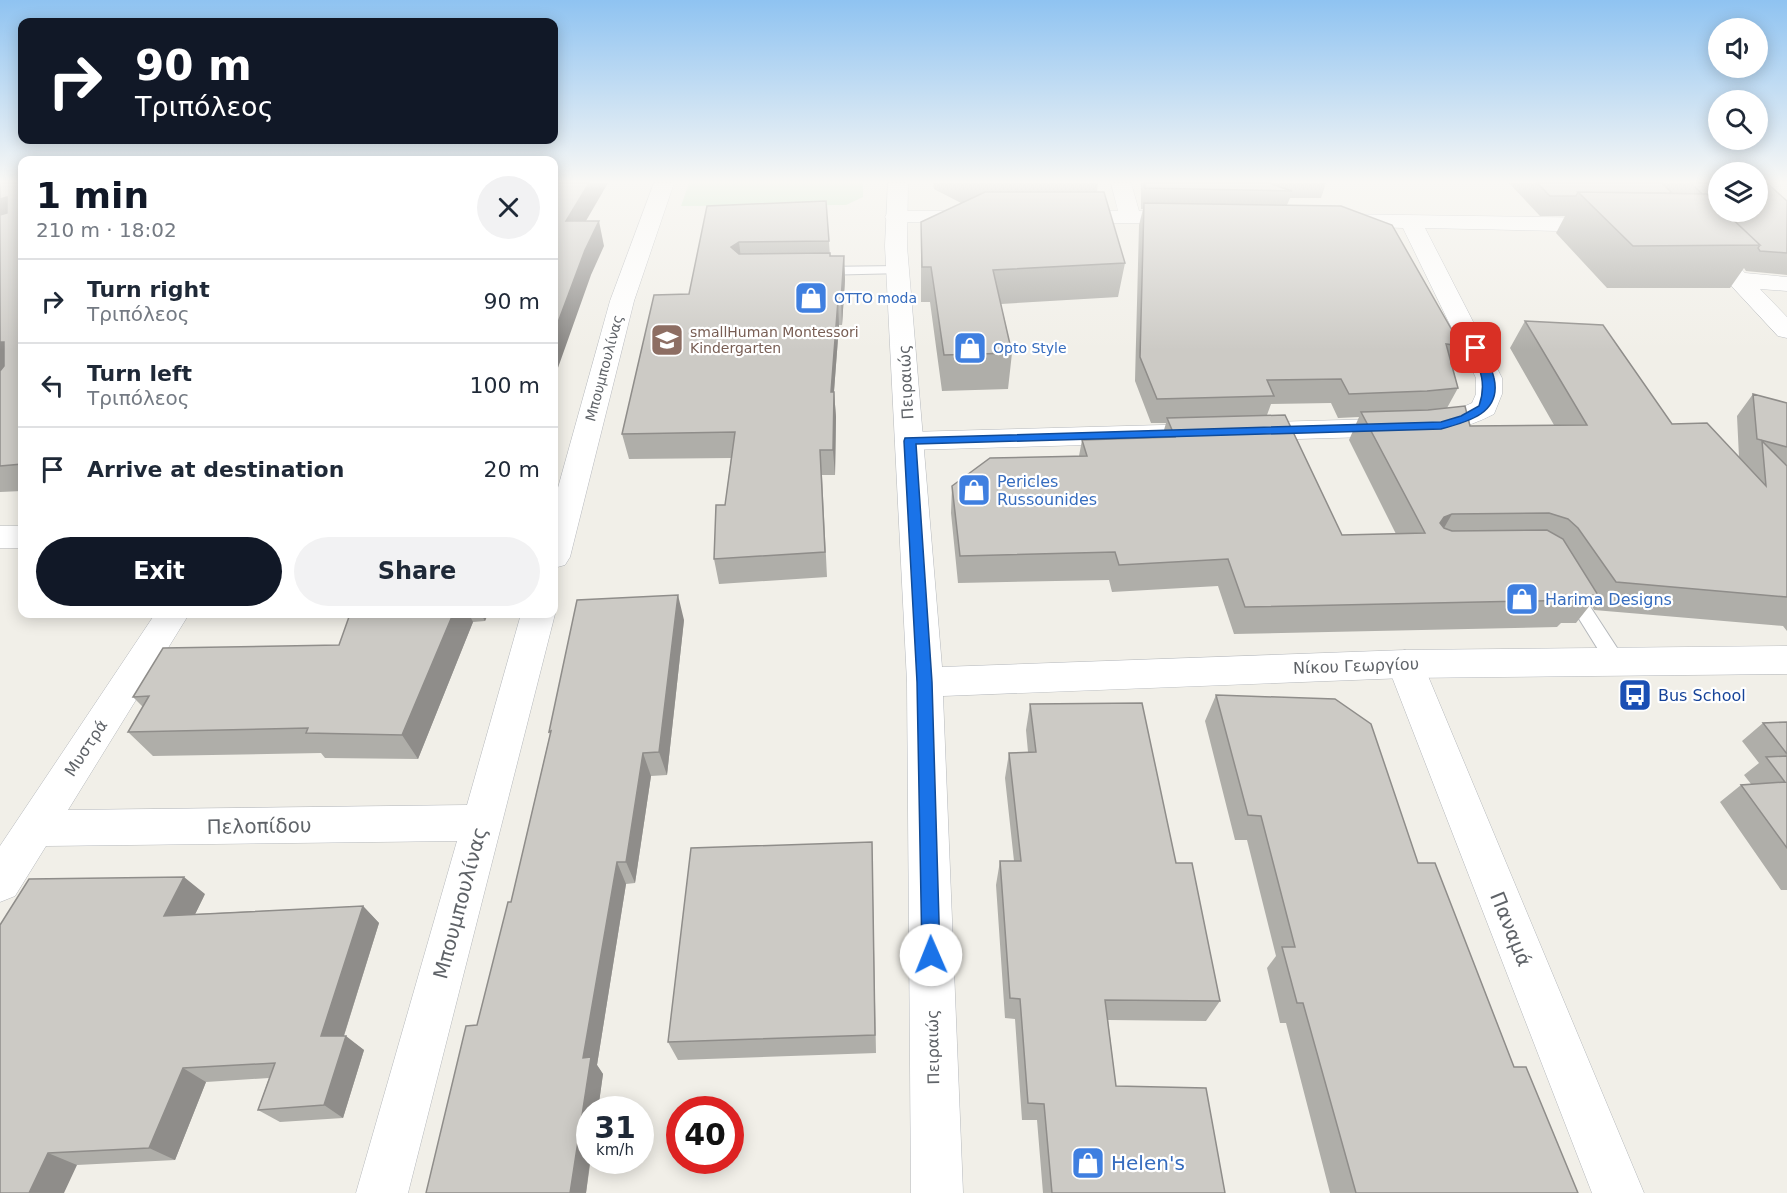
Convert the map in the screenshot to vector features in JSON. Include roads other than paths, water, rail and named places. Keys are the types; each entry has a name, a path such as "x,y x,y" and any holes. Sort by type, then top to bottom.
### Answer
{"street":[{"name":"Μπουμπουλίνας","path":"558,542 622,301 644,239"},
{"name":"Πειραιώς","path":"896,239 900,270 925,682 937,1193"},
{"path":"909,441 1404,427 1441,425 1465,418 1484,408 1489,394 1489,378 1470,335 1419,239"},
{"path":"1699,239 1787,331"},
{"path":"1740,280 1787,284"},
{"path":"0,537 18,537"},
{"name":"Μυστρά","path":"0,882 169,618"},
{"name":"Μπουμπουλίνας","path":"382,1193 537,618"},
{"name":"Νίκου Γεωργίου","path":"925,682 1405,664 1787,660"},
{"name":"Παναμά","path":"1405,664 1618,1193"},
{"name":"Πελοπίδου","path":"35,828 482,823"}],"lane":[{"path":"810,271 900,270"},
{"path":"1564,581 1616,662"}],"place":[{"name":"OTTO moda","path":"811,298"},
{"name":"smallHuman Montessori Kindergarten","path":"667,340"},
{"name":"Opto Style","path":"970,348"},
{"name":"Pericles Russounides","path":"974,490"},
{"name":"Harima Designs","path":"1522,599"},
{"name":"Bus School","path":"1635,695"},
{"name":"Helen's","path":"1088,1163"}]}
